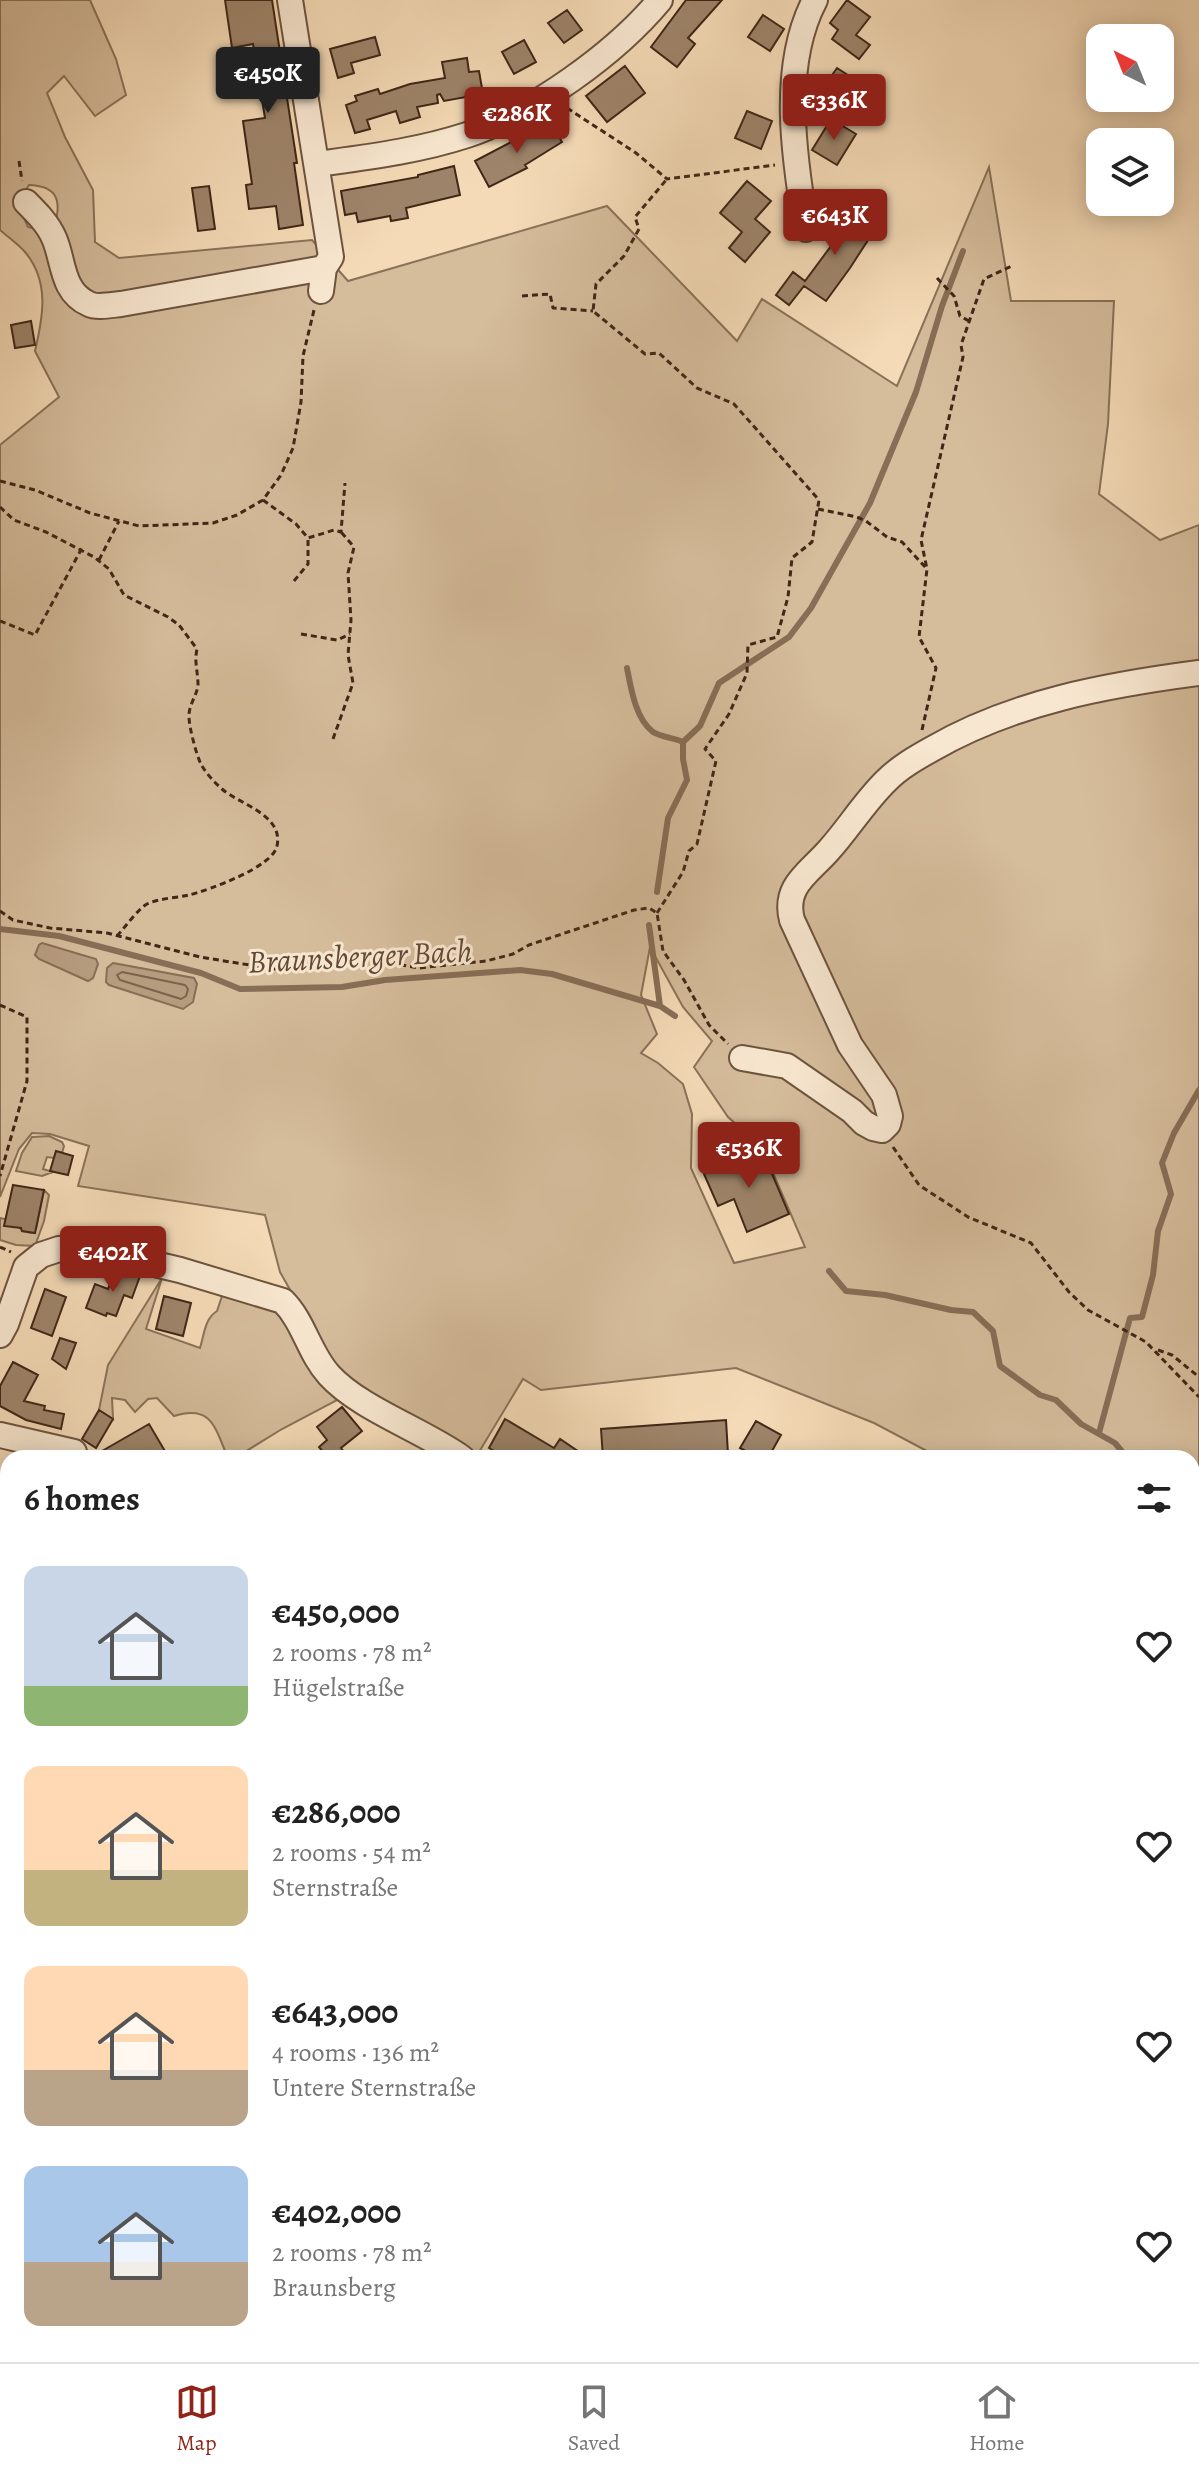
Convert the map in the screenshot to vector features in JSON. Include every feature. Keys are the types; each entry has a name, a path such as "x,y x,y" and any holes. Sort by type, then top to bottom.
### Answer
{"street":[{"path":"26,202 41,216 55,239 62,272 75,295 91,306 323,280 331,257 290,0"},
{"path":"318,164 409,151 469,134 516,113 569,80 610,49 660,0"},
{"path":"806,229 795,162 794,69 799,36 815,0"},
{"path":"742,1058 787,1066 852,1111 864,1123 882,1130 890,1116 884,1095 850,1045 792,920 789,908 793,888 887,780 919,756 965,731 1064,696 1199,673"},
{"path":"0,1335 26,1267 41,1255 59,1249 82,1247 180,1270 283,1301 292,1309 321,1365 337,1383 449,1450"},
{"path":"0,1435 65,1450"}],"path":[{"path":"548,93 636,153 667,179"},
{"path":"593,311 596,284 624,256 639,229 635,217 667,179 795,162"},
{"path":"919,756 917,752 936,668 919,637 927,569 921,540 963,357 961,345 969,321 984,279 1014,265"},
{"path":"937,278 954,296 960,316 969,321"},
{"path":"0,481 35,490 90,513 139,526 213,523 237,515 263,500 281,475 293,448 301,402 303,356 323,280"},
{"path":"522,296 550,294 553,308 593,311 645,354 659,353 697,388 734,404 819,500 812,542 792,558 788,597 777,637 748,645 747,673 729,714 705,749 716,761 697,844 689,851 683,872 657,913 663,951 684,980 709,1025 742,1058"},
{"path":"341,532 345,483"},
{"path":"263,500 296,524 308,538 308,564 294,581"},
{"path":"0,507 14,520 82,548 109,569 124,595 179,625 197,649 194,661 198,681 188,716 199,762 221,789 253,807 273,826 277,846 272,856 258,867 189,895 145,905 118,936"},
{"path":"818,509 866,521 887,537 902,542 927,569"},
{"path":"99,560 119,521"},
{"path":"308,538 334,530 341,532 354,547 348,573 351,620 348,655 353,683 333,739"},
{"path":"0,621 35,635 82,548"},
{"path":"301,634 337,640 350,634"},
{"path":"0,911 13,920 50,928 118,936 200,957 274,969 350,956 419,968 486,961 634,910 649,908 657,913"},
{"path":"0,1005 27,1017 27,1081 0,1176"},
{"path":"882,1130 919,1185 968,1217 1031,1243 1069,1292 1088,1310 1146,1342 1199,1397"},
{"path":"1154,1349 1172,1355 1199,1377"}],"shaded area":[{"path":"0,0 90,0 116,59 126,95 95,116 64,76 47,93 65,137 93,190 95,242 119,258 312,240 348,281 607,206 737,341 762,299 897,386 989,167 1011,301 1114,301 1108,424 1099,494 1160,540 1199,525 1199,1450 925,1450 874,1423 736,1368 541,1390 523,1379 480,1450 464,1450 355,1385 335,1369 280,1272 265,1215 78,1186 89,1146 50,1134 32,1133 19,1149 0,1197 0,445 59,397 35,351 42,313 38,275 33,263 0,230","holes":["29,185 51,191 58,208 55,224 42,231 28,227 21,210 22,196","650,947 683,1007 712,1041 694,1067 728,1117 762,1147 805,1247 734,1263 691,1168 692,1114 683,1084 641,1053 657,1034 641,995"]},
{"path":"49,1136 64,1146 62,1153 56,1152 54,1158 47,1157 43,1169 53,1172 42,1176 16,1171 32,1137"},
{"path":"44,1190 49,1195 35,1246 0,1240 0,1218 13,1222 22,1231 31,1233 36,1229"},
{"path":"162,1278 146,1329 200,1348 207,1322 217,1311 222,1296 212,1291 270,1302 343,1397 248,1450 225,1450 215,1428 204,1416 187,1413 174,1416 157,1398 148,1399 135,1412 125,1400 112,1398 113,1419 99,1410 108,1365"}],"water":[{"path":"42,943 96,959 98,964 93,978 88,981 39,959 35,955"},
{"path":"113,963 194,978 197,984 193,1002 183,1009 109,985 106,982 107,968"}],"building":[{"path":"225,0 272,0 297,163 294,163 303,225 279,229 276,206 249,209 246,185 252,184 243,121 265,118 253,44 232,48"},
{"path":"686,0 722,0 688,38 695,44 677,67 651,47"},
{"path":"847,0 870,17 856,35 870,45 859,59 832,39 838,30 830,23"},
{"path":"567,10 582,30 564,43 548,23"},
{"path":"763,15 784,29 770,51 748,37"},
{"path":"375,37 380,55 351,63 354,73 338,78 330,49"},
{"path":"524,40 536,62 514,74 502,52"},
{"path":"467,58 469,72 479,71 483,94 444,101 440,94 437,95 438,103 417,107 420,117 400,123 396,111 367,120 370,129 355,133 346,105 357,101 355,96 378,89 380,94 410,84 445,78 442,62"},
{"path":"625,66 645,93 607,122 586,96"},
{"path":"837,68 854,79 839,108 821,106 823,88"},
{"path":"747,111 772,121 761,149 735,138"},
{"path":"831,119 856,134 837,165 812,150"},
{"path":"550,122 562,142 525,165 527,168 489,187 475,161 513,141 514,144"},
{"path":"454,166 460,195 406,208 408,218 391,221 390,216 358,222 356,213 345,215 341,191 418,177"},
{"path":"747,181 771,201 755,219 770,232 745,262 729,248 742,232 720,213"},
{"path":"209,186 215,229 198,231 192,188"},
{"path":"855,203 881,220 850,268 826,301 804,286 789,305 776,295 793,272 805,281 834,242 831,241"},
{"path":"31,321 35,345 15,348 11,325"},
{"path":"762,1150 789,1214 747,1232 734,1199 718,1206 704,1174"},
{"path":"56,1151 73,1156 68,1175 50,1171"},
{"path":"13,1185 44,1190 35,1233 4,1226"},
{"path":"116,1270 140,1276 132,1298 124,1295 116,1316 107,1313 106,1316 86,1308 95,1284 108,1289"},
{"path":"45,1289 66,1297 52,1336 31,1328"},
{"path":"164,1296 191,1303 183,1336 156,1329"},
{"path":"60,1338 76,1343 66,1369 52,1359"},
{"path":"13,1362 38,1375 24,1401 64,1414 61,1429 26,1420 0,1406 0,1386"},
{"path":"342,1407 362,1431 341,1448 343,1450 321,1450 319,1447 327,1440 317,1427"},
{"path":"99,1410 113,1419 96,1448 82,1439"},
{"path":"505,1419 554,1448 560,1439 576,1450 492,1450 489,1448"},
{"path":"726,1420 728,1450 602,1450 601,1429"},
{"path":"756,1421 781,1435 773,1450 740,1448"},
{"path":"149,1424 164,1450 104,1450"}],"waterway":[{"path":"657,892 668,818 687,780 683,742 700,726 719,683 789,637 811,608 870,503 916,392 942,306 963,251"},
{"path":"627,668 635,702 647,726 656,734 683,742"},
{"path":"649,925 660,1006"},
{"name":"Braunsberger Bach","path":"0,929 59,936 201,973 240,989 342,987 385,980 520,970 552,974 660,1006 675,1016"},
{"path":"1099,1433 1130,1318 1142,1317 1153,1275 1158,1231 1171,1194 1162,1163 1174,1133 1199,1090"},
{"name":"Braunsberger Bach","path":"829,1271 846,1291 885,1295 973,1312 993,1331 1000,1366 1040,1395 1056,1400 1081,1424 1115,1443 1121,1450"}]}
